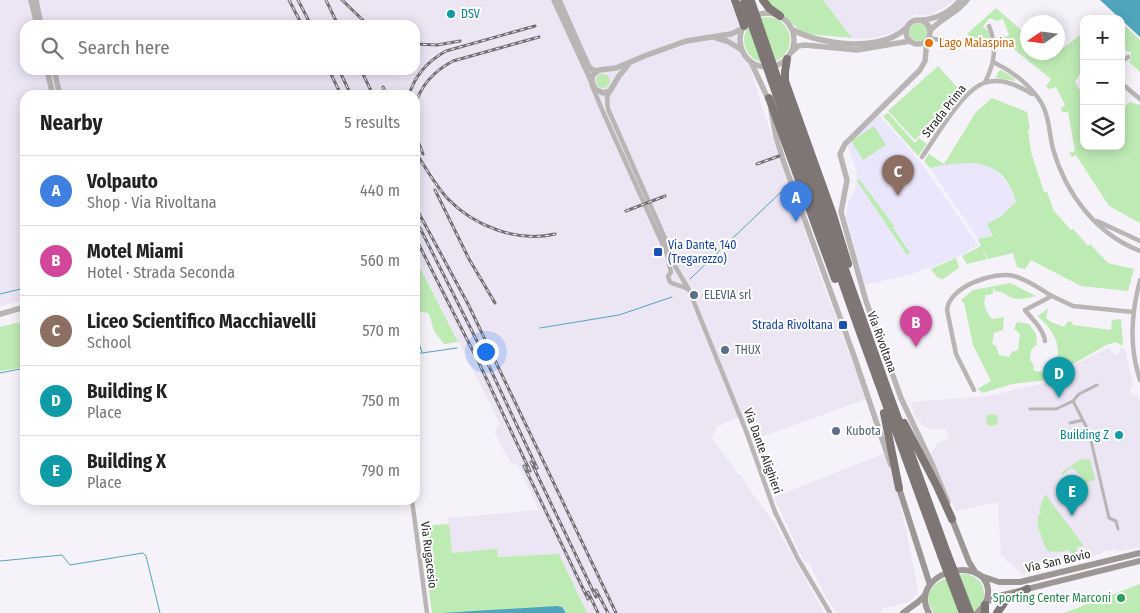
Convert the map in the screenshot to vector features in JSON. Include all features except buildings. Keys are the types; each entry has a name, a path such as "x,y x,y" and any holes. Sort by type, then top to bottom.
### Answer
{"highway":[{"path":"735,0 743,28"},
{"path":"763,0 769,8 780,16"},
{"path":"747,1 774,78"},
{"path":"787,59 784,72 785,81 832,212 857,294 862,317"},
{"name":"Via Rivoltana","path":"774,78 850,306 944,554 970,613"},
{"name":"Via Rivoltana","path":"774,78 862,317 944,554 962,613"},
{"path":"769,98 834,276 850,306"},
{"path":"858,327 885,418 899,488"},
{"path":"878,364 892,392 904,424 952,519"},
{"path":"997,613 1006,600 1027,589"}],"main road":[{"path":"899,488 930,585 925,601 929,613"},
{"path":"952,519 968,562 988,588 985,607 977,613"},
{"name":"Via San Bovio","path":"930,585 940,576 966,570 999,582 1020,582 1140,553"},
{"name":"Via San Bovio","path":"985,607 997,596 1140,561"},
{"path":"904,613 926,594"}],"street":[{"path":"31,0 36,20"},
{"path":"37,0 42,20"},
{"path":"554,0 668,254 671,272 668,276 670,282 689,290"},
{"path":"559,0 593,70 607,70 629,64 682,42 730,34 743,28 752,18 761,14 772,13 787,21 795,40 792,51 787,59 778,65 768,68 751,62"},
{"path":"792,30 826,41 866,43 893,37 912,22 935,18 956,5 960,0"},
{"path":"792,51 798,46 805,45 857,50 910,41 918,44 929,36 938,24 960,9 967,0"},
{"path":"922,20 926,23 929,36 925,61 920,70 845,144 840,154 847,180 841,212 866,301 901,398 933,466 949,504 952,519"},
{"name":"Strada Prima","path":"985,82 993,62 994,43 989,26"},
{"path":"907,27 906,33 910,41"},
{"path":"742,50 740,38 743,28"},
{"path":"709,36 725,40 742,50 751,62 769,98 776,137 783,160 854,356 899,488"},
{"path":"1124,60 1128,57"},
{"path":"993,62 1013,74 1039,99 1046,113 1054,153 1070,190 1094,220 1111,236 1123,244 1140,251"},
{"path":"611,125 606,103 607,96 629,64"},
{"path":"607,70 613,74 615,82"},
{"path":"598,71 592,76 593,86 601,93 610,91"},
{"path":"48,75 52,90"},
{"path":"55,75 59,90"},
{"name":"Strada Prima","path":"922,157 966,96 985,82 1009,83 1039,99"},
{"path":"1125,86 1140,99"},
{"path":"649,209 681,274 682,278 678,284"},
{"path":"1094,220 1140,241"},
{"path":"671,272 678,271"},
{"path":"974,390 956,354 947,310 947,305 951,300 973,282 1006,274 1017,277 1073,306 1132,312"},
{"name":"Via Dante Alighieri","path":"682,278 689,290 746,431 775,512 783,530 830,613"},
{"path":"1140,280 1132,312 1132,350 1140,380"},
{"path":"1045,341 1045,337 1025,310 1052,296"},
{"path":"0,314 20,308"},
{"path":"1030,409 1056,409 1073,401 1079,394 1097,385"},
{"path":"1073,401 1089,432 1109,518 1116,522 1118,529"},
{"path":"1070,423 1083,420"},
{"name":"Via Rugacesio","path":"413,505 427,613"}],"shaded area":[{"path":"0,0 731,0 761,104 828,298 867,399 752,440 740,417 717,426 712,438 775,524 824,613 587,613 559,554 498,557 497,550 452,553 448,518 539,510 517,464 511,463 494,432 500,424 420,265 420,90 20,90 20,301 0,306"},
{"path":"823,0 956,0 931,15 914,15 896,32 869,39 852,38"},
{"path":"879,115 922,164 978,245 945,262 909,275 864,285 846,216 848,203 855,190 857,173 848,146 849,142"},
{"path":"957,162 985,164 995,169 1009,185 1016,202 1000,217 988,224 993,236 978,239 930,168"},
{"path":"1108,348 1116,355 1120,352 1120,348 1125,349 1133,385 1130,390 1140,401 1140,547 1102,552 1083,559 1022,574 1001,555 998,502 956,511 931,454 937,443 949,438 947,429 930,429 924,426 915,417 911,402 990,396 1047,382 1068,368"},
{"path":"888,452 909,544 917,594 909,602 882,609 880,613 837,613 825,595 810,563 804,561 774,497"}],"green space":[{"path":"760,0 823,0 852,38 808,34 799,30 785,16"},
{"path":"996,8 1020,29 1020,54 1009,45 1003,47 1000,39 1009,35 1003,19 997,21 990,18 983,26 989,32 991,43 970,37 967,34"},
{"path":"762,17 772,17 786,27 790,40 786,53 780,59 772,63 762,63 748,53 744,45 744,35 754,21"},
{"path":"918,23 924,26 927,32 924,38 918,41 912,38 909,32 912,26"},
{"path":"1125,26 1140,40 1140,72 1129,62 1131,52 1125,50"},
{"path":"1080,35 1080,74 1075,82 1080,89 1080,150 1125,150 1125,106 1130,102 1140,105 1140,223 1109,206 1076,155 1072,157 1069,153 1075,151 1068,112 1062,112 1061,108 1065,105 1056,87 1049,89 1046,86 1051,79 1028,60 1065,60 1065,46"},
{"path":"938,66 962,93 915,140 888,111"},
{"path":"1001,70 1014,78 1015,81 996,78"},
{"path":"600,74 606,74 610,81 606,88 600,88 596,84 596,78"},
{"path":"992,98 1027,112 1031,152 1044,192 1047,192 1054,211 1071,230 1073,229 1088,246 1090,244 1108,263 1134,269 1128,291 1081,286 1031,260 1025,269 1017,267 1013,253 988,259 982,247 987,259 967,264 962,256 981,246 978,239 993,236 987,224 1000,217 1016,202 1010,187 1003,176 994,169 983,165 958,163 930,168 924,161 929,154 944,164 976,112"},
{"path":"888,113 915,143 919,138 927,144 918,156 883,116"},
{"path":"874,126 886,145 863,160 851,141"},
{"path":"859,179 895,227 893,228 910,253 907,255 857,181"},
{"path":"956,258 959,268 943,279 938,278 931,269"},
{"path":"420,267 458,342 444,344 434,331 429,313 420,312"},
{"path":"1010,283 1036,296 1016,299 995,291 993,287 993,294 986,295 985,308 992,319 1004,317 1003,330 994,333 992,344 996,346 999,355 1009,357 1012,352 1018,350 1020,334 1014,329 1017,322 1029,324 1036,334 1037,344 1031,350 1030,360 1034,371 1044,372 1051,368 1052,375 1047,380 1012,384 983,393 978,389 991,381 973,345 964,303 961,300 973,290"},
{"path":"1048,308 1046,318 1064,327 1068,321 1072,322 1073,325 1111,330 1112,320 1121,319 1123,346 1116,342 1106,345 1054,375 1058,346 1045,323 1038,316"},
{"path":"20,322 20,368 0,371 0,327"},
{"path":"990,414 994,414 998,420 994,426 990,426 986,422 986,418"},
{"path":"1081,459 1090,459 1095,480 1087,482 1089,492 1069,496 1084,479 1071,467 1063,475 1061,473"},
{"path":"1045,494 1084,546 1076,547 1077,551 1075,554 1071,554 1069,550 1059,552 1048,551 1045,546 1038,529 1038,515 1042,514 1039,511"},
{"path":"449,524 452,553 497,549 498,557 559,554 587,613 432,613 421,526"},
{"path":"965,574 973,576 983,586 984,593 981,605 970,613 934,613 929,604 928,597 931,590 942,580"},
{"name":"Sporting Center Marconi","path":"1140,584 1140,613 1064,613"}],"water":[{"path":"1100,0 1140,0 1140,37 1125,23 1125,15 1116,15"},
{"path":"562,607 566,613 442,613"}],"waterway":[{"path":"690,279 781,192"},
{"path":"0,294 20,289"},
{"path":"540,328 619,315 672,297"},
{"path":"420,346 422,352"},
{"path":"420,353 457,348"},
{"path":"0,373 20,369"},
{"path":"0,561 62,555 70,565 143,553 146,556 160,613"}],"railway":[{"path":"289,0 299,20"},
{"path":"298,0 308,20"},
{"path":"326,0 336,20"},
{"path":"342,0 363,20"},
{"path":"420,74 433,59 446,51 535,26"},
{"path":"420,93 429,79 453,61 539,37"},
{"path":"420,44 437,45 460,41"},
{"path":"331,75 339,90"},
{"path":"341,75 349,90"},
{"path":"363,75 371,90"},
{"path":"411,90 419,75"},
{"path":"420,146 423,154"},
{"path":"757,164 779,156"},
{"path":"420,159 435,183 448,199 470,217 497,230 512,234 526,236 555,234"},
{"path":"435,190 469,259 495,303"},
{"path":"626,211 665,196"},
{"path":"420,215 468,304 616,613"},
{"path":"420,228 479,345 537,468"},
{"path":"420,247 479,363 530,471"},
{"path":"531,462 596,597"},
{"path":"524,466 588,599"},
{"path":"596,590 608,613"},
{"path":"588,592 598,613"}],"place":[{"name":"DSV","path":"451,14"},
{"name":"Lago Malaspina","path":"929,43"},
{"name":"Liceo Scientifico Macchiavelli","path":"898,196"},
{"name":"Volpauto","path":"796,222"},
{"name":"Via Dante, 140 (Tregarezzo)","path":"658,252"},
{"name":"ELEVIA srl","path":"694,295"},
{"name":"Strada Rivoltana","path":"843,325"},
{"name":"Motel Miami","path":"916,347"},
{"name":"THUX","path":"725,350"},
{"name":"Building K","path":"1059,398"},
{"name":"Kubota","path":"836,431"},
{"name":"Building Z","path":"1119,435"},
{"name":"Building X","path":"1072,516"},
{"name":"Sporting Center Marconi","path":"1121,598"}]}
